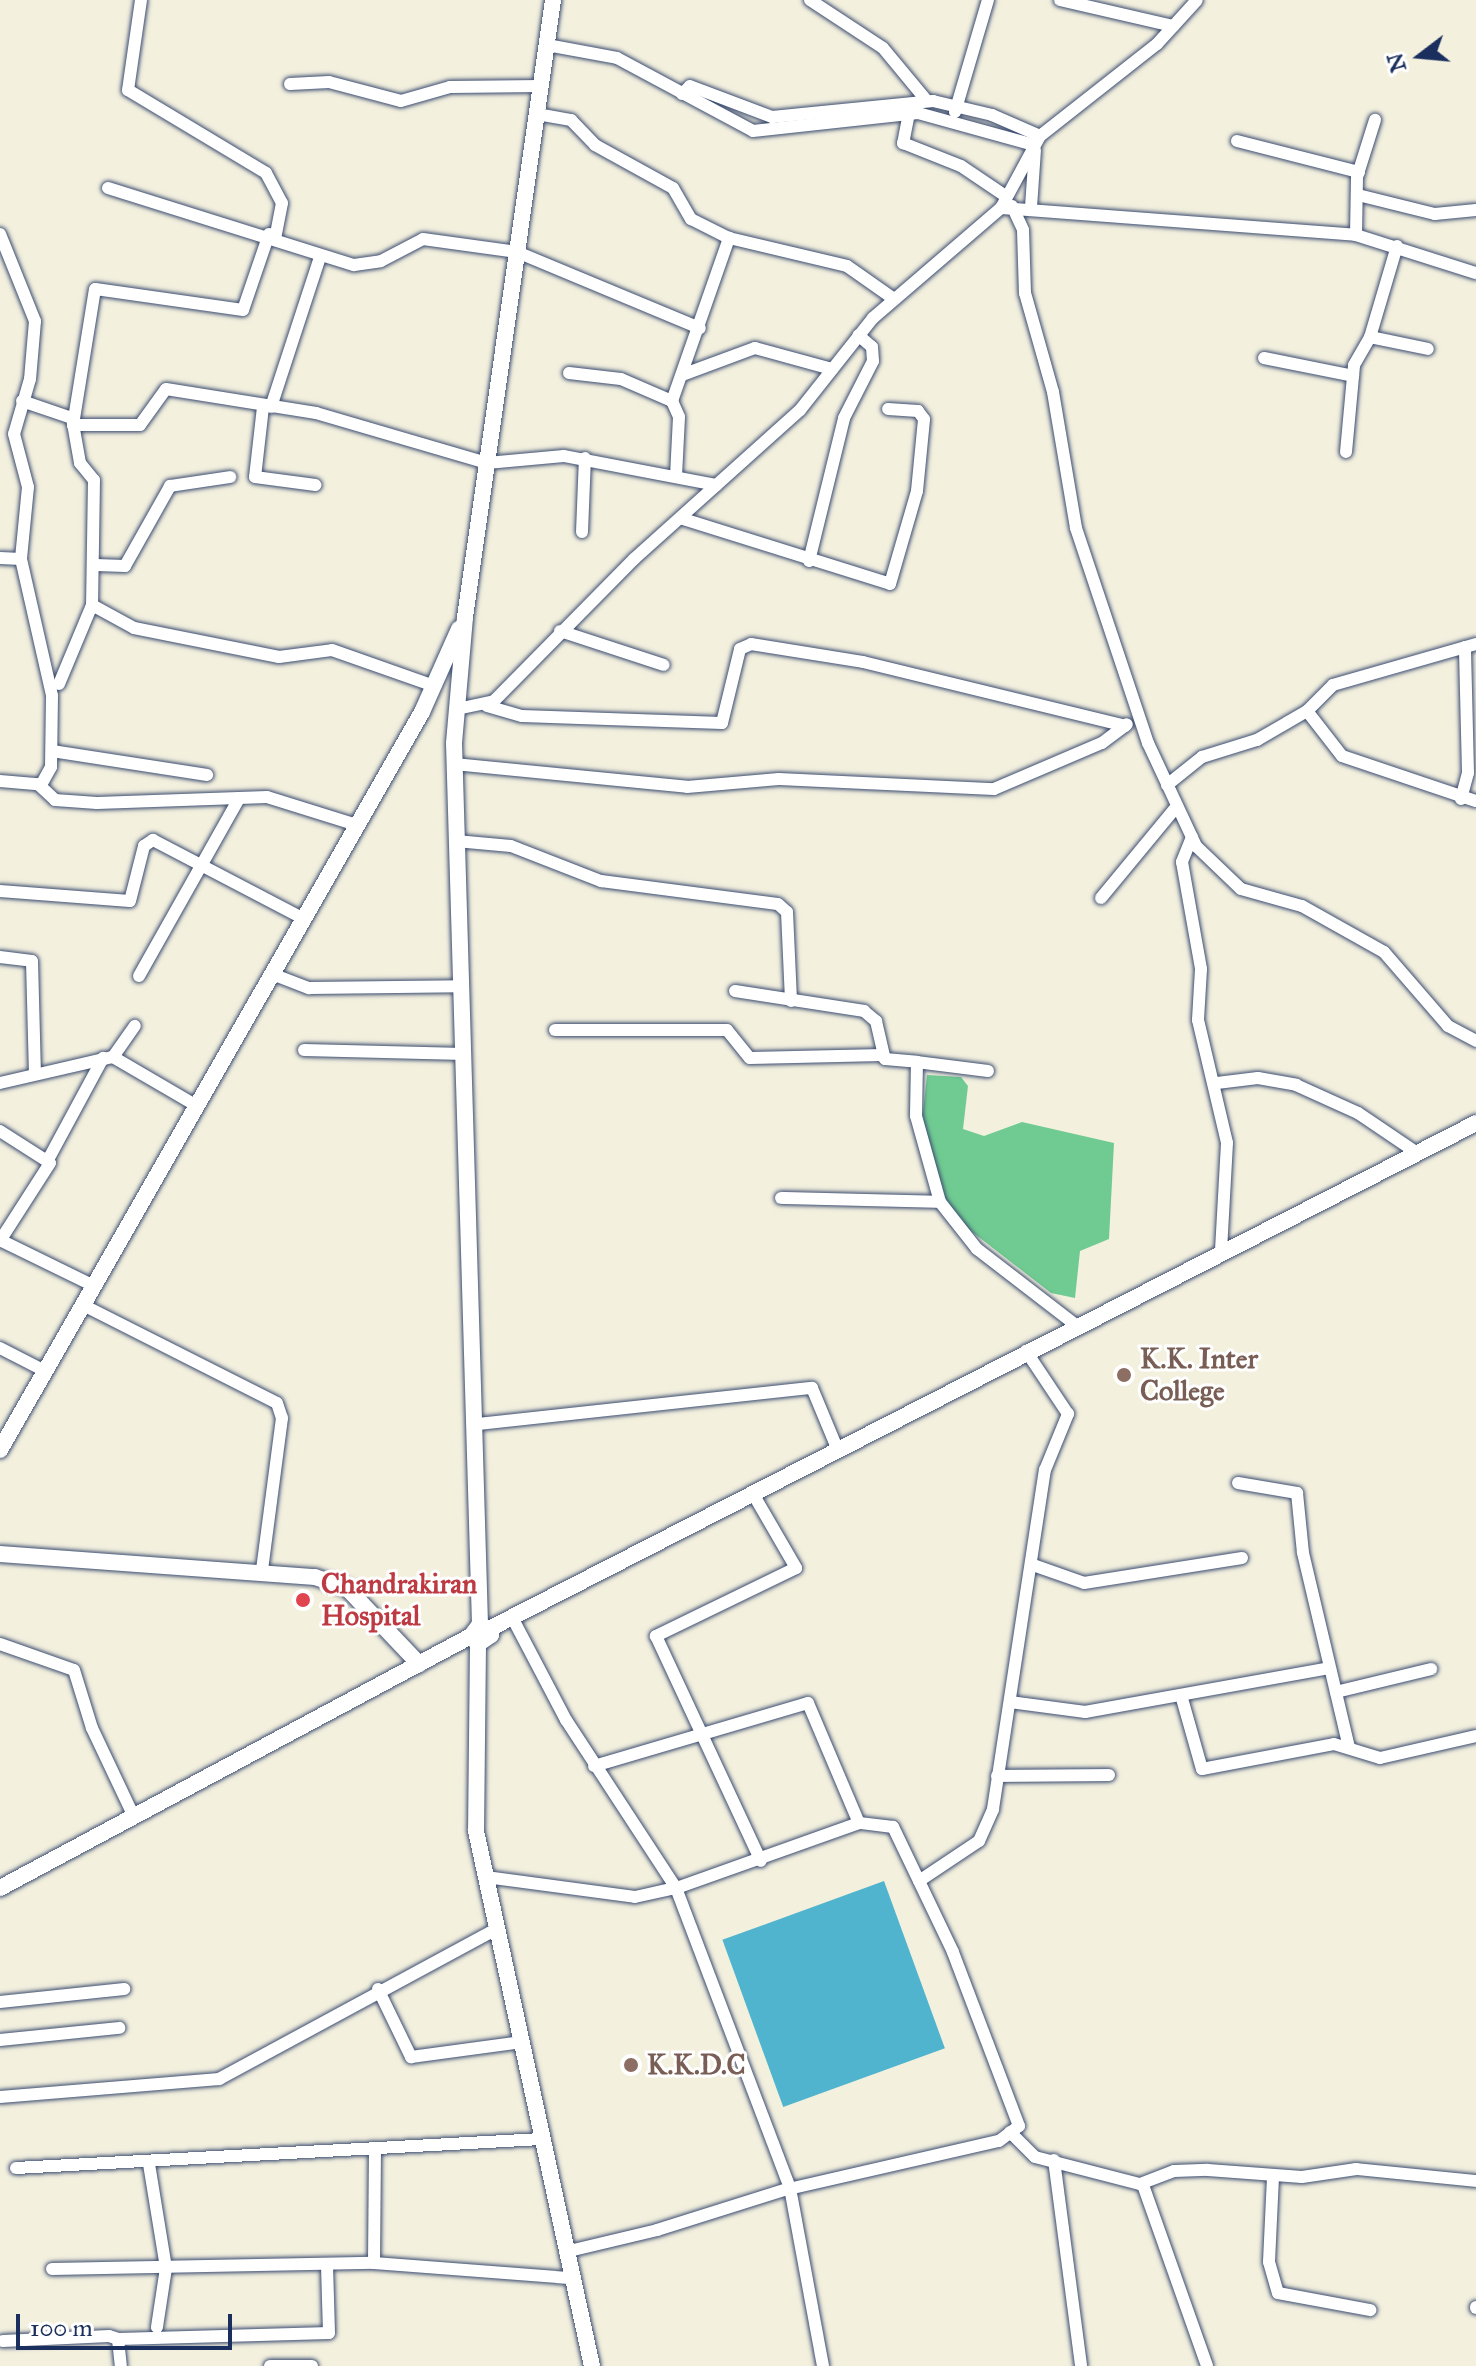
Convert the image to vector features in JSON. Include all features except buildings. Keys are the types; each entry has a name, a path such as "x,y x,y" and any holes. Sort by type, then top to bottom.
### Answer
{"street":[{"path":"73,425 95,289 243,310 273,235 282,203 266,173 128,90 141,0"},
{"path":"553,0 465,617 454,764 478,1424 480,1633 476,1831 592,2366"},
{"path":"810,0 883,48 927,101 1037,141"},
{"path":"954,113 988,0"},
{"path":"1060,0 1173,26"},
{"path":"487,706 560,631 800,410 858,335 894,299 1014,205 1037,141 1058,129 1173,26 1197,0"},
{"path":"548,40 617,58 684,91 753,131 909,113 954,113"},
{"path":"290,84 329,82 401,101 450,87 541,86"},
{"path":"684,91 772,117 927,101"},
{"path":"909,113 903,143 961,166 1014,205 1356,235 1476,273"},
{"path":"537,114 571,120 595,145 679,192 691,219 729,238 847,266 894,299"},
{"path":"1356,235 1359,172 1375,120"},
{"path":"1037,141 1014,205 1023,230 1025,293 1053,392 1071,507 1138,713 1192,837 1241,889 1302,906 1384,952 1448,1026 1476,1041"},
{"path":"1237,141 1359,172"},
{"path":"108,188 273,235 320,257 369,265 433,239 517,252 700,328"},
{"path":"1358,195 1435,214 1476,210"},
{"path":"0,234 35,321 14,434 28,487 21,559 51,686 52,751 44,788"},
{"path":"672,401 729,238"},
{"path":"1346,452 1353,376 1370,337 1397,246"},
{"path":"315,485 255,477 267,407 320,257"},
{"path":"809,561 844,418 873,361 874,350 858,335"},
{"path":"1370,337 1428,349"},
{"path":"682,375 755,348 832,369"},
{"path":"1264,358 1353,376"},
{"path":"569,373 621,379 672,401 679,417 676,476"},
{"path":"73,425 140,425 166,389 267,407 487,463 585,458 716,485"},
{"path":"22,401 72,418 80,463 94,484 96,565 92,605 59,684"},
{"path":"680,518 881,584 895,581 924,419 918,411 888,409"},
{"path":"582,532 585,458"},
{"path":"96,565 125,566 170,486 230,477"},
{"path":"0,558 21,559"},
{"path":"92,605 111,609 134,628 279,657 332,650 434,686"},
{"path":"0,1450 357,825 434,686 465,617"},
{"path":"560,631 664,665"},
{"path":"457,709 487,706 522,716 722,723 740,649 751,644 863,662 1125,726"},
{"path":"1167,785 1202,757 1257,740 1307,711 1333,685 1471,646 1468,773 1461,799"},
{"path":"1307,711 1342,756 1461,799 1476,801"},
{"path":"454,764 687,787 779,779 994,789 1125,726 1138,713"},
{"path":"52,751 207,775"},
{"path":"1,784 44,788 55,800 97,803 275,798 357,825"},
{"path":"139,976 238,800"},
{"path":"1101,898 1177,806"},
{"path":"1192,837 1182,862 1201,969 1198,1020 1217,1083 1227,1155 1221,1252"},
{"path":"0,891 130,901 144,846 153,840 304,919"},
{"path":"456,841 511,846 601,881 778,904 787,912 791,1001"},
{"path":"0,957 32,961 35,1072"},
{"path":"272,974 309,988 462,986"},
{"path":"735,991 870,1014 883,1055"},
{"path":"94,1286 0,1240 108,1057 135,1026"},
{"path":"555,1030 727,1030 750,1058 883,1055 988,1071"},
{"path":"304,1050 464,1054"},
{"path":"2,1078 108,1057 197,1106"},
{"path":"917,1062 916,1116 940,1202 977,1249 1077,1326"},
{"path":"1217,1083 1258,1078 1296,1085 1358,1113 1417,1153"},
{"path":"0,1888 419,1664 1476,1123"},
{"path":"0,1131 49,1158"},
{"path":"781,1198 940,1202"},
{"path":"83,1305 277,1403 282,1418 262,1570"},
{"path":"0,1348 45,1371"},
{"path":"919,1881 979,1841 989,1825 1033,1565 1045,1470 1068,1414 1026,1351"},
{"path":"478,1424 812,1388 837,1448"},
{"path":"1238,1483 1297,1493 1329,1668 1349,1748"},
{"path":"752,1492 796,1568 656,1636 705,1734 761,1861"},
{"path":"0,1554 262,1570 347,1588 419,1664"},
{"path":"1033,1565 1084,1583 1242,1558"},
{"path":"512,1617 594,1766 676,1888 790,2188 823,2366"},
{"path":"0,1644 74,1670 92,1728 134,1817"},
{"path":"1010,1702 1073,1713 1329,1668"},
{"path":"1336,1692 1431,1669"},
{"path":"1181,1695 1202,1769 1324,1745 1349,1748 1380,1758 1476,1736"},
{"path":"594,1766 808,1703 859,1823"},
{"path":"997,1776 1109,1775"},
{"path":"486,1877 635,1897 676,1888 761,1861 859,1823 893,1827 999,2064 1019,2126 999,2141 790,2188 565,2252"},
{"path":"0,2097 219,2079 378,1989 498,1928"},
{"path":"0,2002 124,1989"},
{"path":"378,1989 411,2057 522,2042"},
{"path":"0,2040 119,2028"},
{"path":"1010,2132 1035,2157 1140,2184 1174,2171 1273,2177 1356,2169 1476,2181"},
{"path":"16,2168 375,2153 542,2139"},
{"path":"374,2263 375,2153"},
{"path":"1054,2160 1081,2366"},
{"path":"149,2164 166,2268 157,2327"},
{"path":"1273,2177 1269,2262 1278,2293 1370,2310"},
{"path":"1140,2184 1159,2219 1207,2366"},
{"path":"52,2269 374,2263 571,2278"},
{"path":"3,2341 329,2333 327,2264"},
{"path":"118,2339 121,2366"},
{"path":"270,2366 312,2366"}],"green space":[{"path":"927,1075 961,1077 968,1086 963,1129 984,1136 1022,1122 1114,1143 1109,1239 1080,1251 1075,1298 1051,1293 944,1210 922,1121"}],"water":[{"path":"884,1881 945,2048 783,2107 722,1940"}],"place":[{"name":"K.K. Inter College","path":"1124,1375"},
{"name":"Chandrakiran Hospital","path":"303,1600"},
{"name":"K.K.D.C","path":"631,2065"}]}
